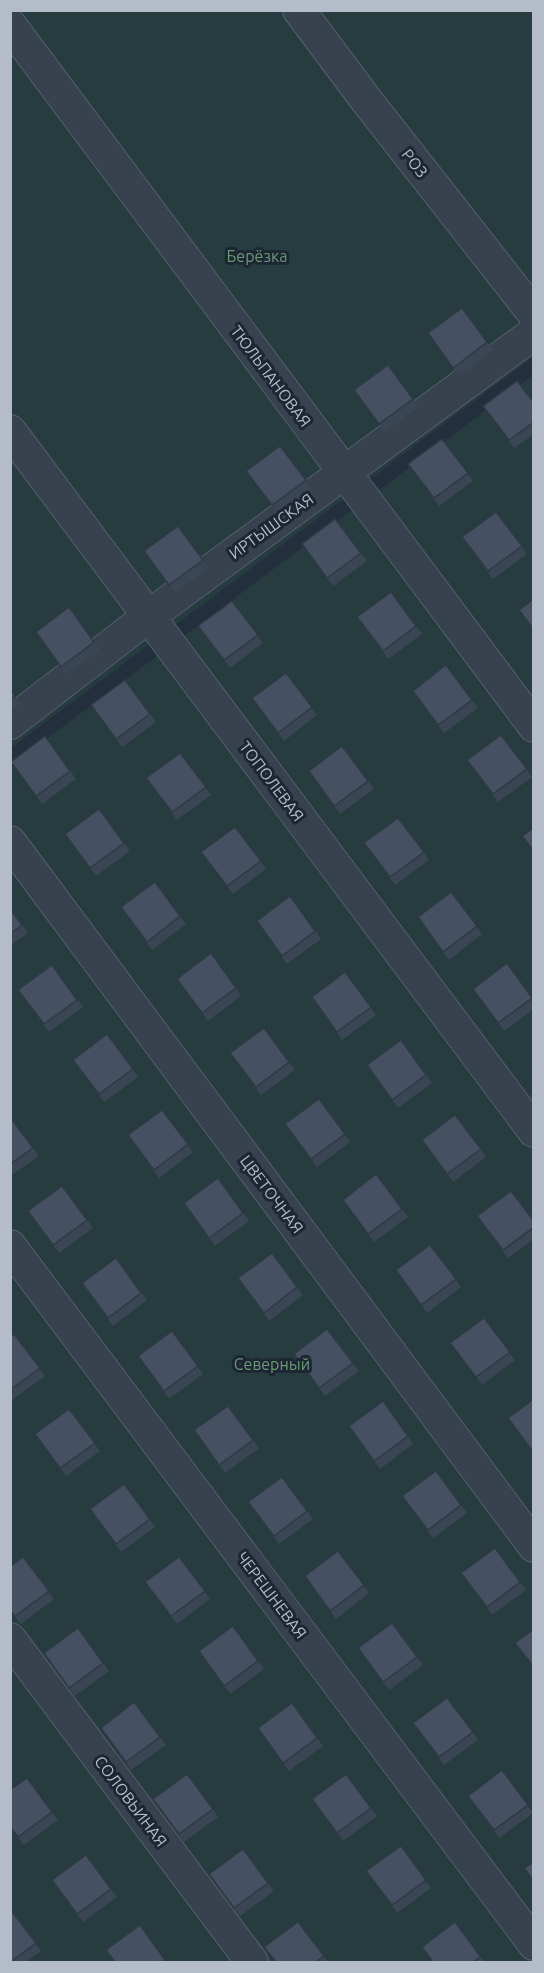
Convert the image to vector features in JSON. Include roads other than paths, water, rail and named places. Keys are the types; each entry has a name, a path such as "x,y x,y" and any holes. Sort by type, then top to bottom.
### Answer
{"street":[{"name":"РОЗ","path":"299,10 367,101 534,314"},
{"name":"ТЮЛЬПАНОВАЯ","path":"10,25 534,726"},
{"name":"ИРТЫШСКАЯ","path":"10,723 149,616 534,333"},
{"name":"ТОПОЛЕВАЯ","path":"10,430 534,1131"},
{"name":"ЦВЕТОЧНАЯ","path":"10,842 534,1546"},
{"name":"ЧЕРЕШНЕВАЯ","path":"10,1246 534,1944"},
{"name":"СОЛОВЬИНАЯ","path":"10,1639 252,1962"}],"park label":[{"name":"Берёзка","path":"257,256"},
{"name":"Северный","path":"272,1364"}]}
